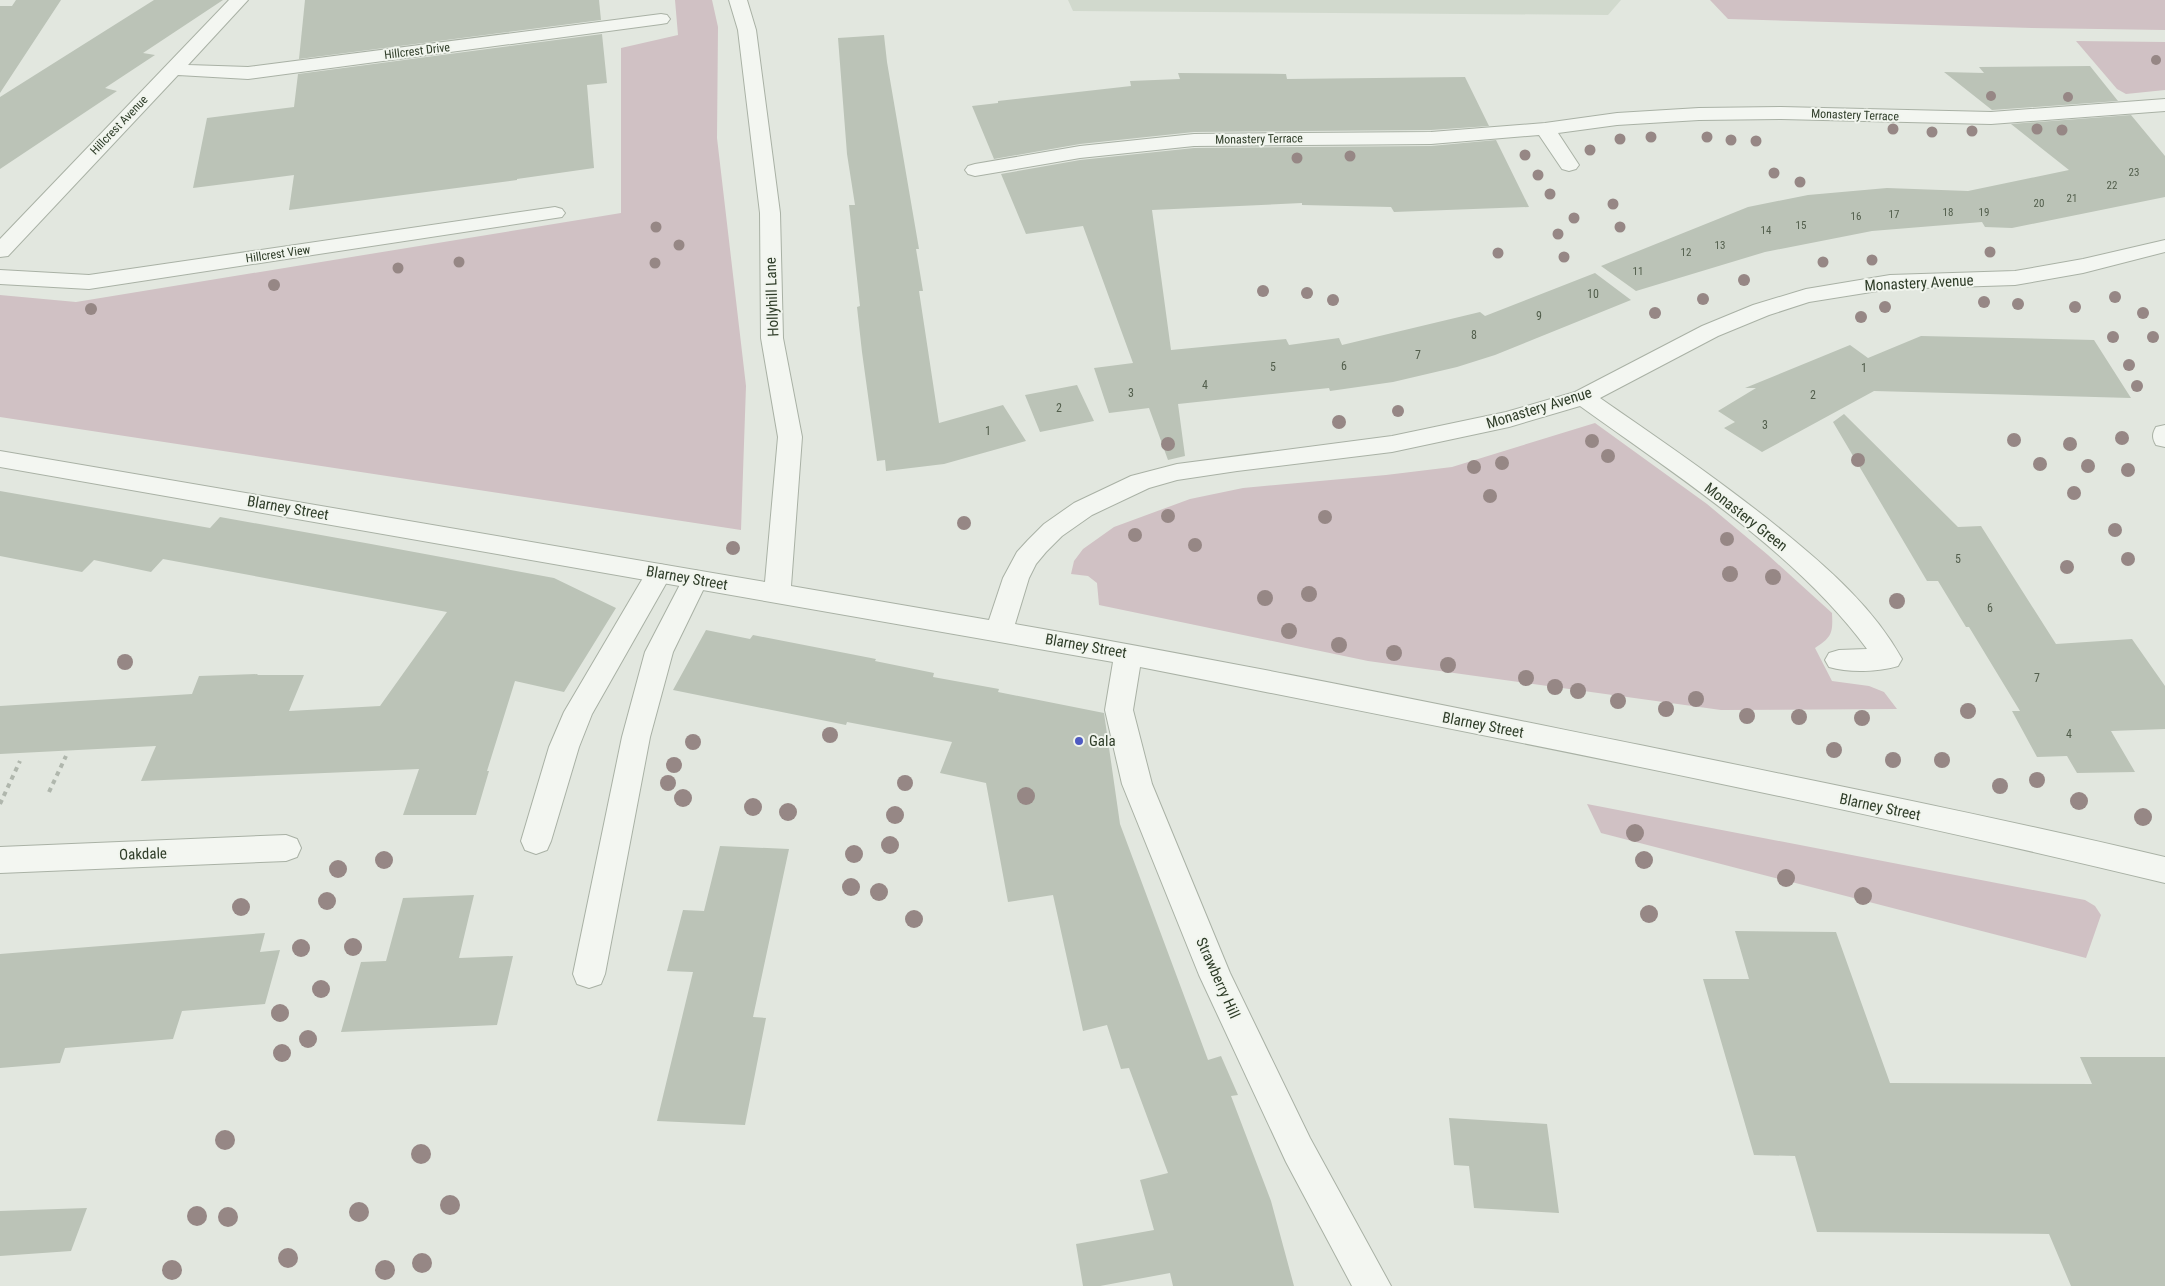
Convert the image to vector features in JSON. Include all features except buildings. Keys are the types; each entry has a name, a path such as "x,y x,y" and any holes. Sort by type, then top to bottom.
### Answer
{"street":[{"name":"Hillcrest Avenue","path":"0,251 239,0"},
{"name":"Hollyhill Lane","path":"738,0 747,30 770,213 772,338 790,437 777,594"},
{"name":"Hillcrest Drive","path":"173,68 209,72 248,73 661,19"},
{"name":"Monastery Terrace","path":"975,170 1080,152 1194,140 1430,138 1545,129 1617,119 1700,114 1781,113 1991,118 2165,105"},
{"path":"1545,129 1569,165"},
{"name":"Hillcrest View","path":"0,277 89,282 555,213"},
{"name":"Monastery Avenue","path":"998,631 1016,578 1026,559 1037,546 1053,530 1083,509 1140,482 1187,470 1364,449 1441,435 1509,419 1583,397 1710,330 1795,299 1840,289 1890,282 2015,278 2083,266 2165,246"},
{"name":"Monastery Green","path":"1583,397 1750,518 1816,574 1874,635 1888,659 1839,660"},
{"path":"2165,433 2165,439"},
{"name":"Blarney Street","path":"0,459 1128,654 1497,727 1993,830 2165,870"},
{"path":"536,841 564,747 578,712 659,573"},
{"path":"589,974 636,737 662,644 695,580"},
{"name":"Strawberry Hill","path":"1128,654 1119,710 1137,784 1215,975 1298,1150 1372,1286"},
{"name":"Oakdale","path":"0,860 286,848"}],"path":[{"path":"49,792 66,756"},
{"path":"0,804 20,761"}],"shaded area":[{"path":"675,0 712,0 718,27 717,138 746,386 741,530 0,417 0,295 76,302 621,213 621,48 678,35"},
{"path":"1068,0 1621,0 1608,15 1073,11"},
{"path":"1710,0 2165,0 2165,30 1728,19"},
{"path":"2076,41 2165,42 2165,90 2126,94 2117,89"},
{"path":"1595,423 1707,504 1768,555 1832,613 1832,630 1825,641 1815,648 1832,681 1869,686 1884,692 1897,709 1721,710 1368,661 1099,605 1097,583 1088,576 1071,574 1074,561 1083,549 1114,527 1190,499 1243,488 1452,467"},
{"path":"1587,804 2085,900 2095,906 2101,915 2086,958 1601,833"}],"place":[{"name":"Gala","path":"1079,741"}]}
